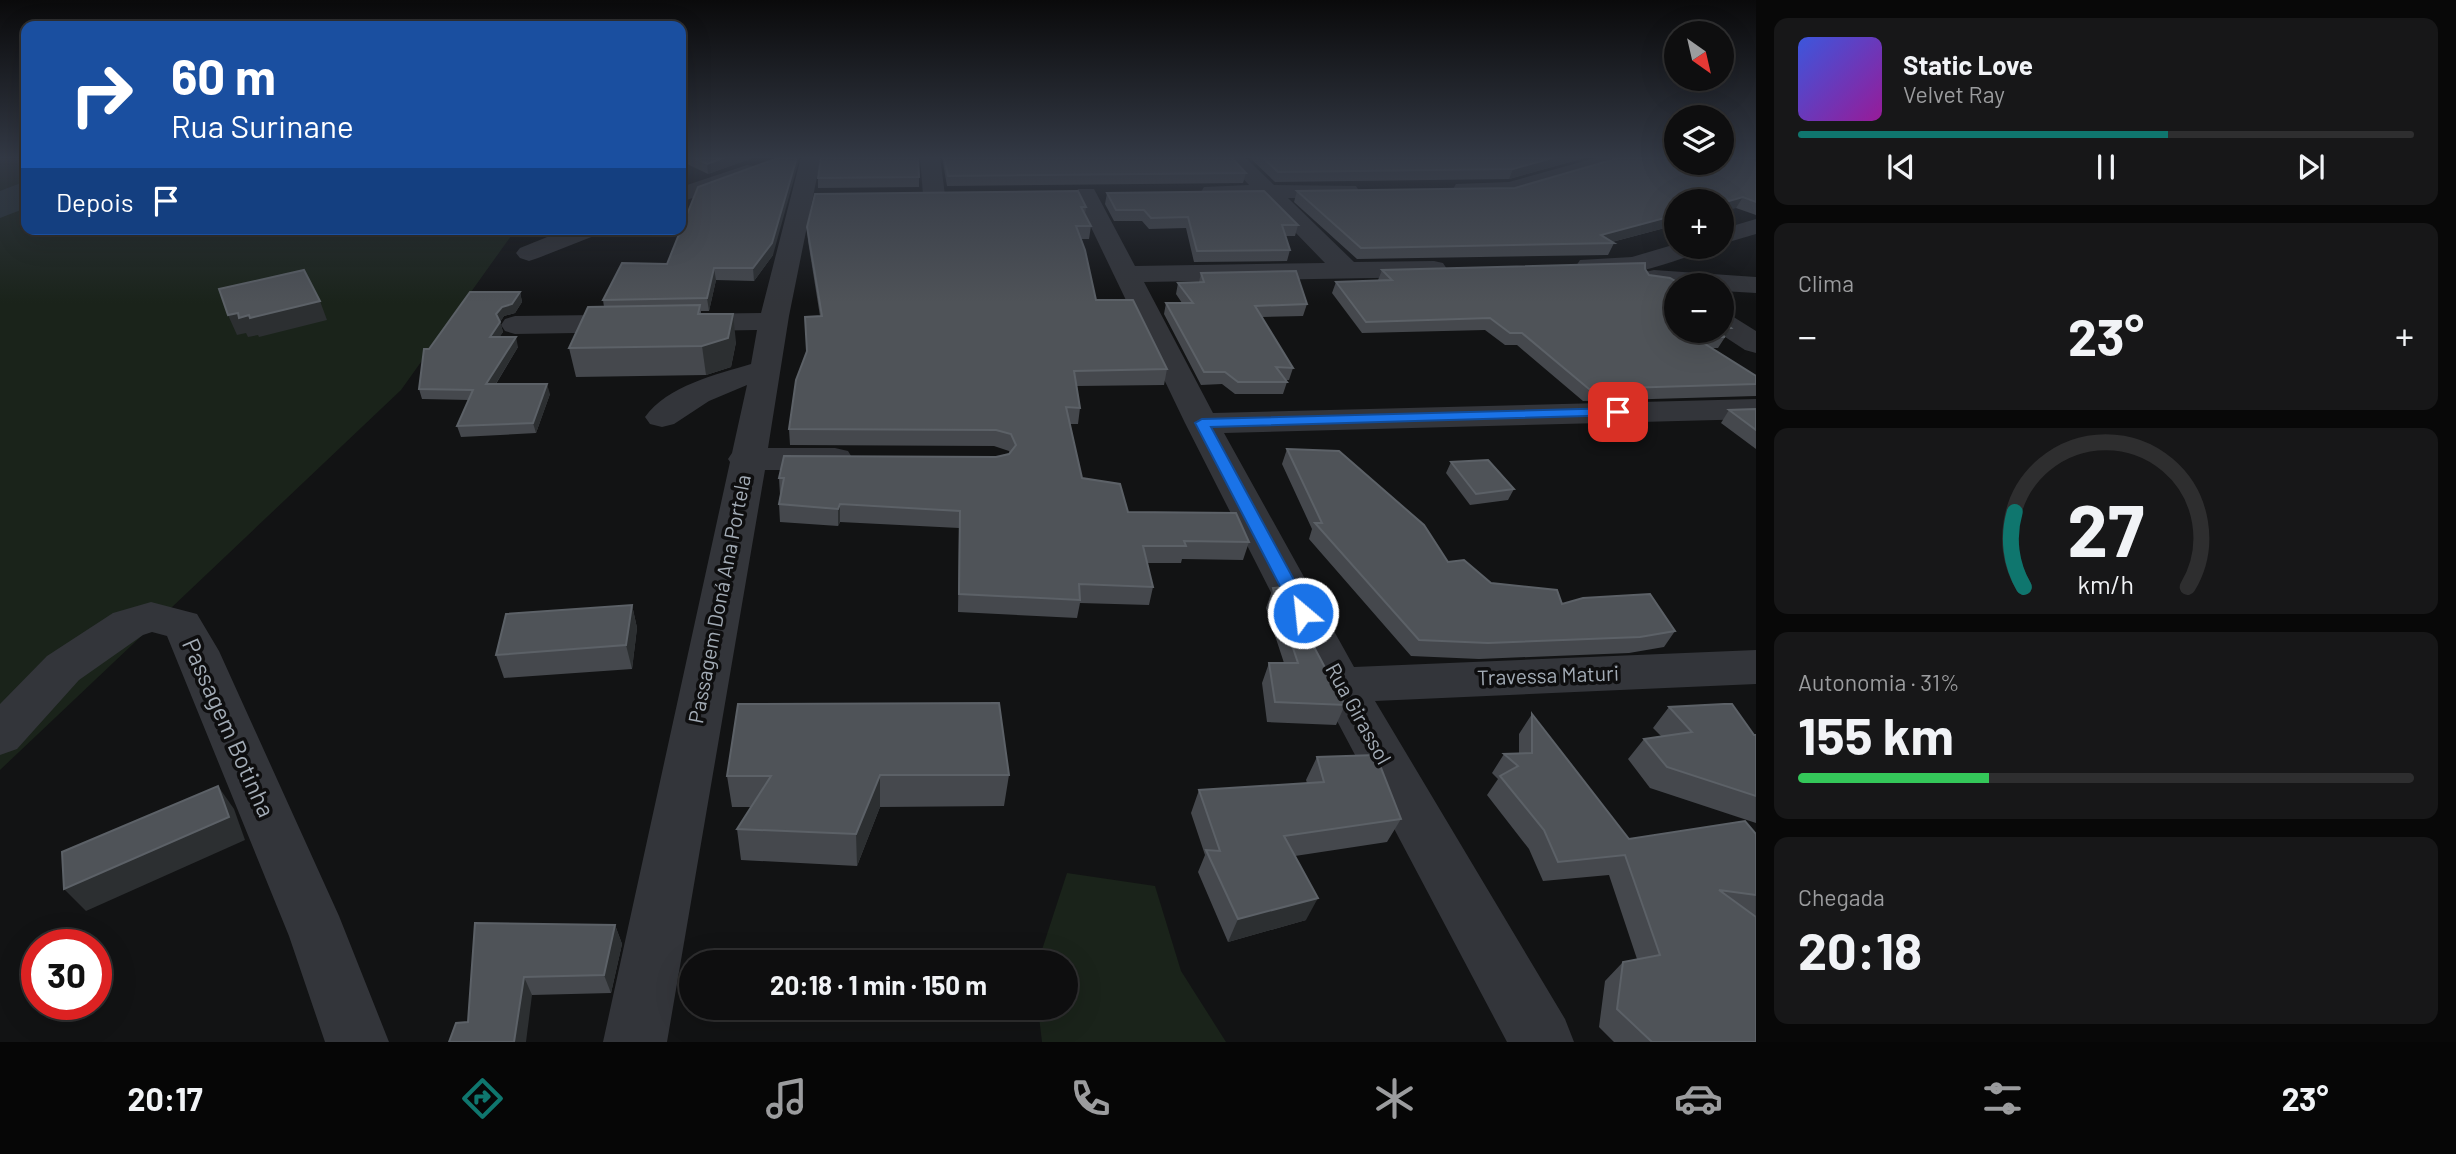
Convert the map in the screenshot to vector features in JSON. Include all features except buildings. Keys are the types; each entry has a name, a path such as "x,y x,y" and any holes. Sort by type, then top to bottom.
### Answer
{"street":[{"name":"Passagem Doná Ana Portela","path":"635,1042 746,459 766,370 771,321 814,206"},
{"name":"Rua Girassol","path":"1093,206 1202,423 1341,685 1542,1042"},
{"path":"1282,206 1347,270"},
{"path":"1734,233 1756,226"},
{"path":"529,253 575,235"},
{"path":"1644,272 1669,259"},
{"path":"1566,267 1644,272 1756,285"},
{"path":"1126,274 1457,268"},
{"path":"1644,272 1664,285"},
{"path":"515,325 771,321"},
{"path":"1734,330 1756,344"},
{"path":"662,417 676,405 713,386 766,370"},
{"path":"1202,423 1756,409"},
{"path":"746,459 866,459"},
{"name":"Passagem Botinha","path":"0,735 63,668 128,624 151,617 182,625 197,651 318,936 357,1042"},
{"name":"Travessa Maturi","path":"1341,685 1756,667"}],"shaded area":[{"path":"0,206 21,206 21,235 512,235 401,390 0,770"},
{"path":"1067,873 1155,886 1181,971 1226,1042 1042,1042 1039,1020 1078,1020 1078,950 1042,950"}],"route":[{"path":"1303,613 1202,423 1618,412"}]}
